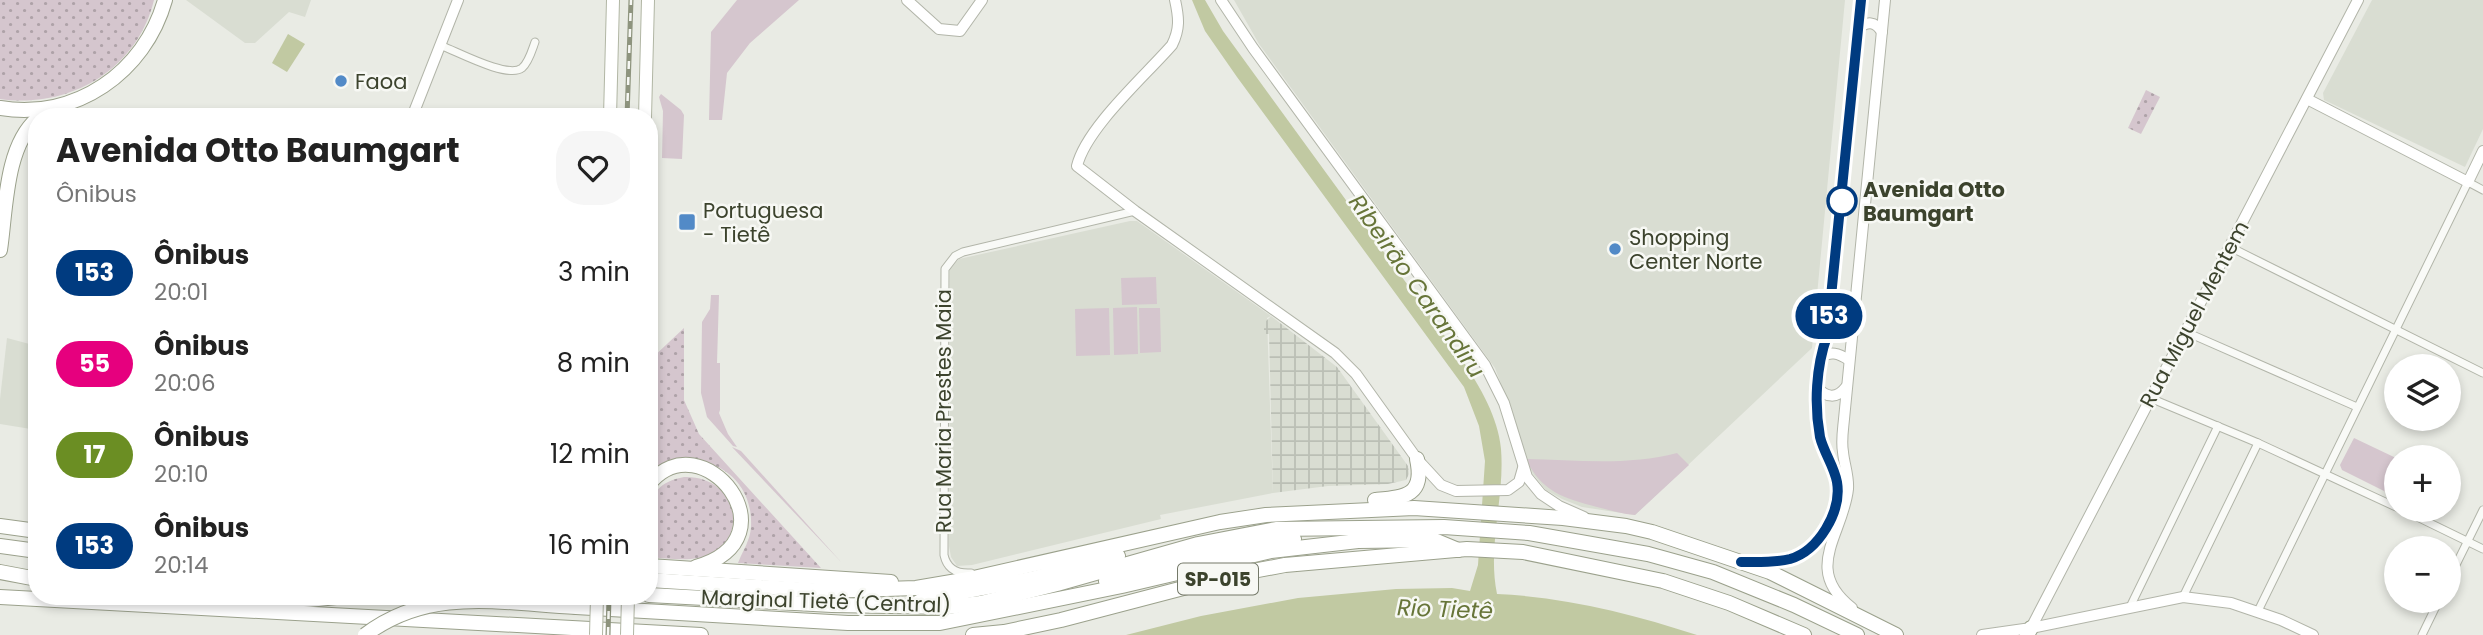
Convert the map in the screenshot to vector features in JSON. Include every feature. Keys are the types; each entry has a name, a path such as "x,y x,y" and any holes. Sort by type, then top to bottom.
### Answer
{"highway":[{"path":"57,108 88,95 119,75 136,58 150,38 165,0"},
{"path":"0,108 28,110"},
{"path":"0,250 16,151 28,129"},
{"path":"1266,515 1294,507 1408,495 1416,488 1419,480 1417,458"},
{"path":"658,476 673,469 693,466 718,476 730,487 738,503 738,531 727,552 720,558 688,569"},
{"path":"658,581 825,591 916,588 1000,572 1220,522 1266,515 1384,508 1457,510 1594,522 1652,533 1770,572 1896,635"},
{"path":"0,526 28,530"},
{"path":"1092,593 1106,580 1209,552 1269,541 1311,537 1326,527"},
{"name":"Marginal Tietê (Central)","path":"658,596 786,603 948,607 981,603 1198,544 1276,529 1444,527 1529,533 1635,551 1713,572 1794,605 1857,635"},
{"path":"909,607 924,599 1031,579 1135,552 1144,540"},
{"path":"547,605 848,624 940,622 1092,593 1271,551 1309,545 1434,540 1462,550"},
{"path":"0,546 28,550"},
{"name":"SP-015","path":"973,635 1004,632 1061,620 1237,574 1285,565 1462,550 1523,552 1663,581 1729,603 1804,635"},
{"path":"658,567 898,582 916,588"},
{"path":"0,572 28,577"},
{"path":"0,597 28,599"},
{"path":"786,603 801,611 901,616 940,622"},
{"path":"148,605 701,635"},
{"path":"365,635 402,612 433,605"}],"main road":[{"path":"416,108 458,0"},
{"path":"610,108 613,0"},
{"path":"645,108 648,0"},
{"path":"907,0 940,29 960,31 982,0"},
{"path":"1175,0 1179,20 1178,33 1172,45 1107,115 1084,147 1077,166 1135,211 1335,353 1356,374 1435,480 1447,489 1508,489 1519,482 1523,468"},
{"path":"1221,0 1253,48 1485,365 1503,403 1523,468 1541,494 1559,506 1594,522"},
{"name":"Rua Miguel Mentem","path":"2029,631 2358,0"},
{"path":"1860,5 1871,18 1879,16 1884,6"},
{"path":"1741,562 1776,561 1800,555 1811,547 1828,526 1836,506 1837,480 1820,435 1817,387 1819,357 1827,336 1860,5"},
{"path":"1865,618 1839,598 1830,579 1829,546 1846,500 1848,486 1842,446 1846,387 1884,6"},
{"path":"1858,29 1864,23 1871,23 1877,25 1882,32"},
{"path":"2307,100 2468,182 2483,151"},
{"path":"1819,357 1835,353 1849,360"},
{"path":"1817,387 1829,396 1842,392 1846,387"},
{"path":"1982,635 2029,631 2183,597 2231,603 2258,611 2313,635"},
{"path":"596,635 597,605"},
{"path":"627,635 628,605"}],"street":[{"path":"442,46 496,68 515,71 524,66 535,42"},
{"path":"2258,611 2468,182 2483,190"},
{"name":"Rua Maria Prestes Maia","path":"1000,572 958,572 948,566 944,555 943,277 948,262 963,252 1135,211"},
{"path":"2230,247 2483,373"},
{"path":"2186,331 2357,407"},
{"path":"2150,398 2258,443 2384,501"},
{"path":"2130,607 2218,426"},
{"path":"2183,597 2258,443"},
{"path":"2461,555 2483,510"},
{"path":"2428,522 2483,549"},
{"path":"2422,635 2433,613"}],"shaded area":[{"path":"0,0 154,0 145,25 116,65 75,91 51,98 26,100 0,99"},
{"path":"186,0 311,0 305,17 289,12 255,43 245,43"},
{"path":"737,0 799,0 750,43 727,73 722,120 709,120 711,32"},
{"name":"Shopping Center Norte","path":"1234,0 1845,0 1812,348 1635,515 1582,507 1546,490 1533,474 1523,454 1495,368 1259,44"},
{"path":"2372,0 2483,0 2483,129 2465,167 2324,100 2323,93"},
{"path":"2146,90 2160,97 2141,134 2128,128"},
{"path":"661,94 684,115 682,159 662,158"},
{"path":"1137,221 1271,316 1267,318 1273,493 1160,515 1161,519 972,565 957,566 951,557 949,546 950,269 959,259"},
{"path":"1156,277 1157,304 1122,305 1121,278"},
{"path":"711,295 719,295 719,413 737,447 733,446 707,417 701,393 702,322 710,309"},
{"path":"1137,307 1138,354 1114,355 1113,308"},
{"path":"1109,308 1110,355 1076,356 1075,309"},
{"path":"1139,308 1160,308 1161,352 1140,353"},
{"path":"1271,316 1337,367 1408,466 1409,474 1406,480 1388,484 1328,486 1273,493 1269,334 1264,334 1264,323"},
{"path":"684,328 684,400 699,434 821,568 738,563 751,527 749,507 743,490 732,477 718,467 702,462 685,461 658,468 658,352"},
{"path":"7,338 28,344 28,429 0,424"},
{"path":"2354,438 2384,452 2384,491 2342,470 2340,465"},
{"path":"732,447 741,451 842,563"},
{"path":"1677,453 1689,465 1635,515 1564,497 1539,479 1526,459 1621,461"},
{"path":"684,477 703,479 718,487 728,499 733,512 733,527 727,540 715,551 698,558 658,558 658,490 670,481"}],"water":[{"name":"Rio Tietê","path":"1192,0 1205,0 1223,31 1463,361 1482,392 1496,425 1501,449 1501,485 1494,558 1497,594 1598,608 1697,635 1126,635 1201,616 1298,598 1396,589 1452,588 1470,591 1478,565 1485,461 1479,426 1464,387 1237,77 1205,31"},
{"path":"288,34 305,44 287,72 272,63"}],"railway":[{"path":"627,108 631,0"},
{"path":"608,635 609,605"}],"bus line":[{"name":"153","path":"1741,562 1776,561 1800,555 1811,547 1828,526 1836,506 1837,480 1820,435 1817,371 1827,336 1861,0"}],"place":[{"name":"Faoa","path":"341,81"},
{"name":"Avenida Otto Baumgart","path":"1842,201"},
{"name":"Portuguesa - Tietê","path":"687,222"},
{"name":"Shopping Center Norte","path":"1615,249"}],"water label":[{"name":"Ribeirão Carandiru","path":"1417,286"}]}
